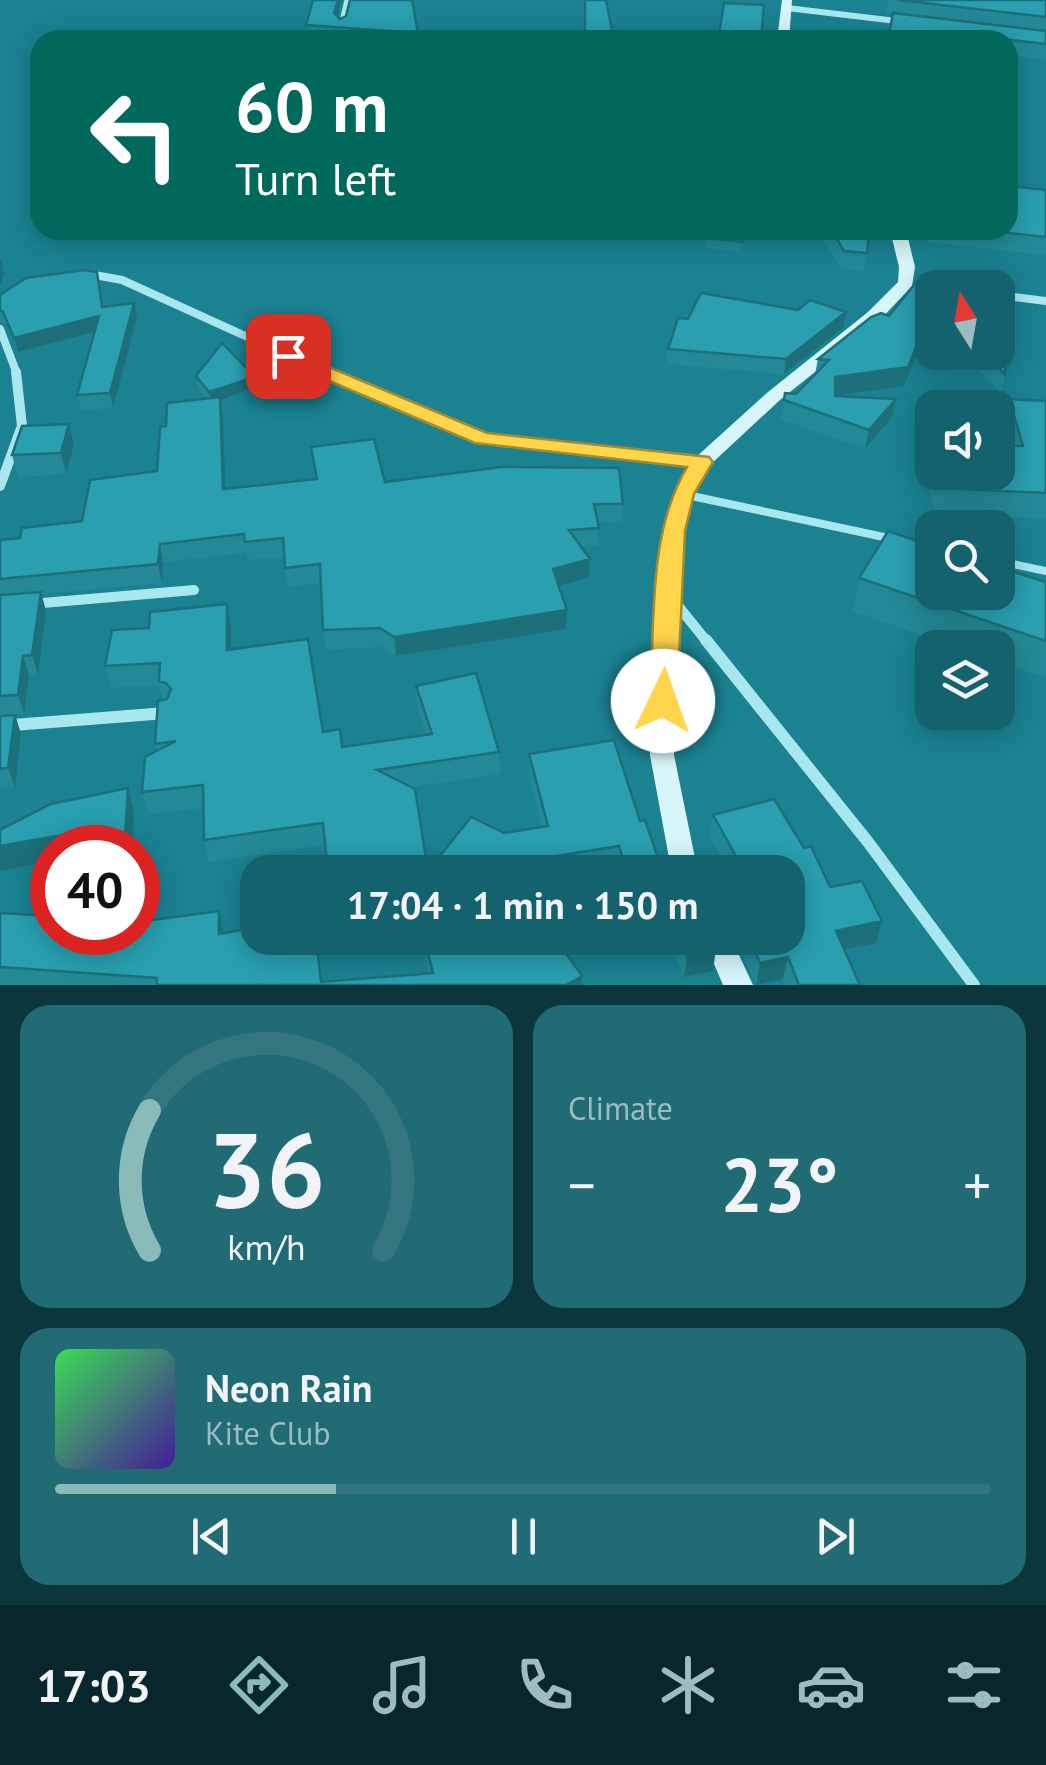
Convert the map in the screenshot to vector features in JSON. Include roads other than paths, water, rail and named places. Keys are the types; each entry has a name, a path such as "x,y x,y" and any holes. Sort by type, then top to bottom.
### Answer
{"street":[{"path":"784,30 787,4 916,24"},
{"path":"681,855 662,755 670,556 682,494 702,462 774,396 914,284 900,240"},
{"path":"69,276 89,274 122,280 354,386 483,439 702,462"},
{"path":"1015,297 1046,301"},
{"path":"0,329 22,394 21,444 0,486"},
{"path":"20,604 194,590"},
{"path":"670,596 868,842 974,985"},
{"path":"0,726 166,713"},
{"path":"725,955 738,985"}],"lane":[{"path":"340,25 347,0"},
{"path":"682,494 914,543"},
{"path":"1015,565 1046,571"}]}
